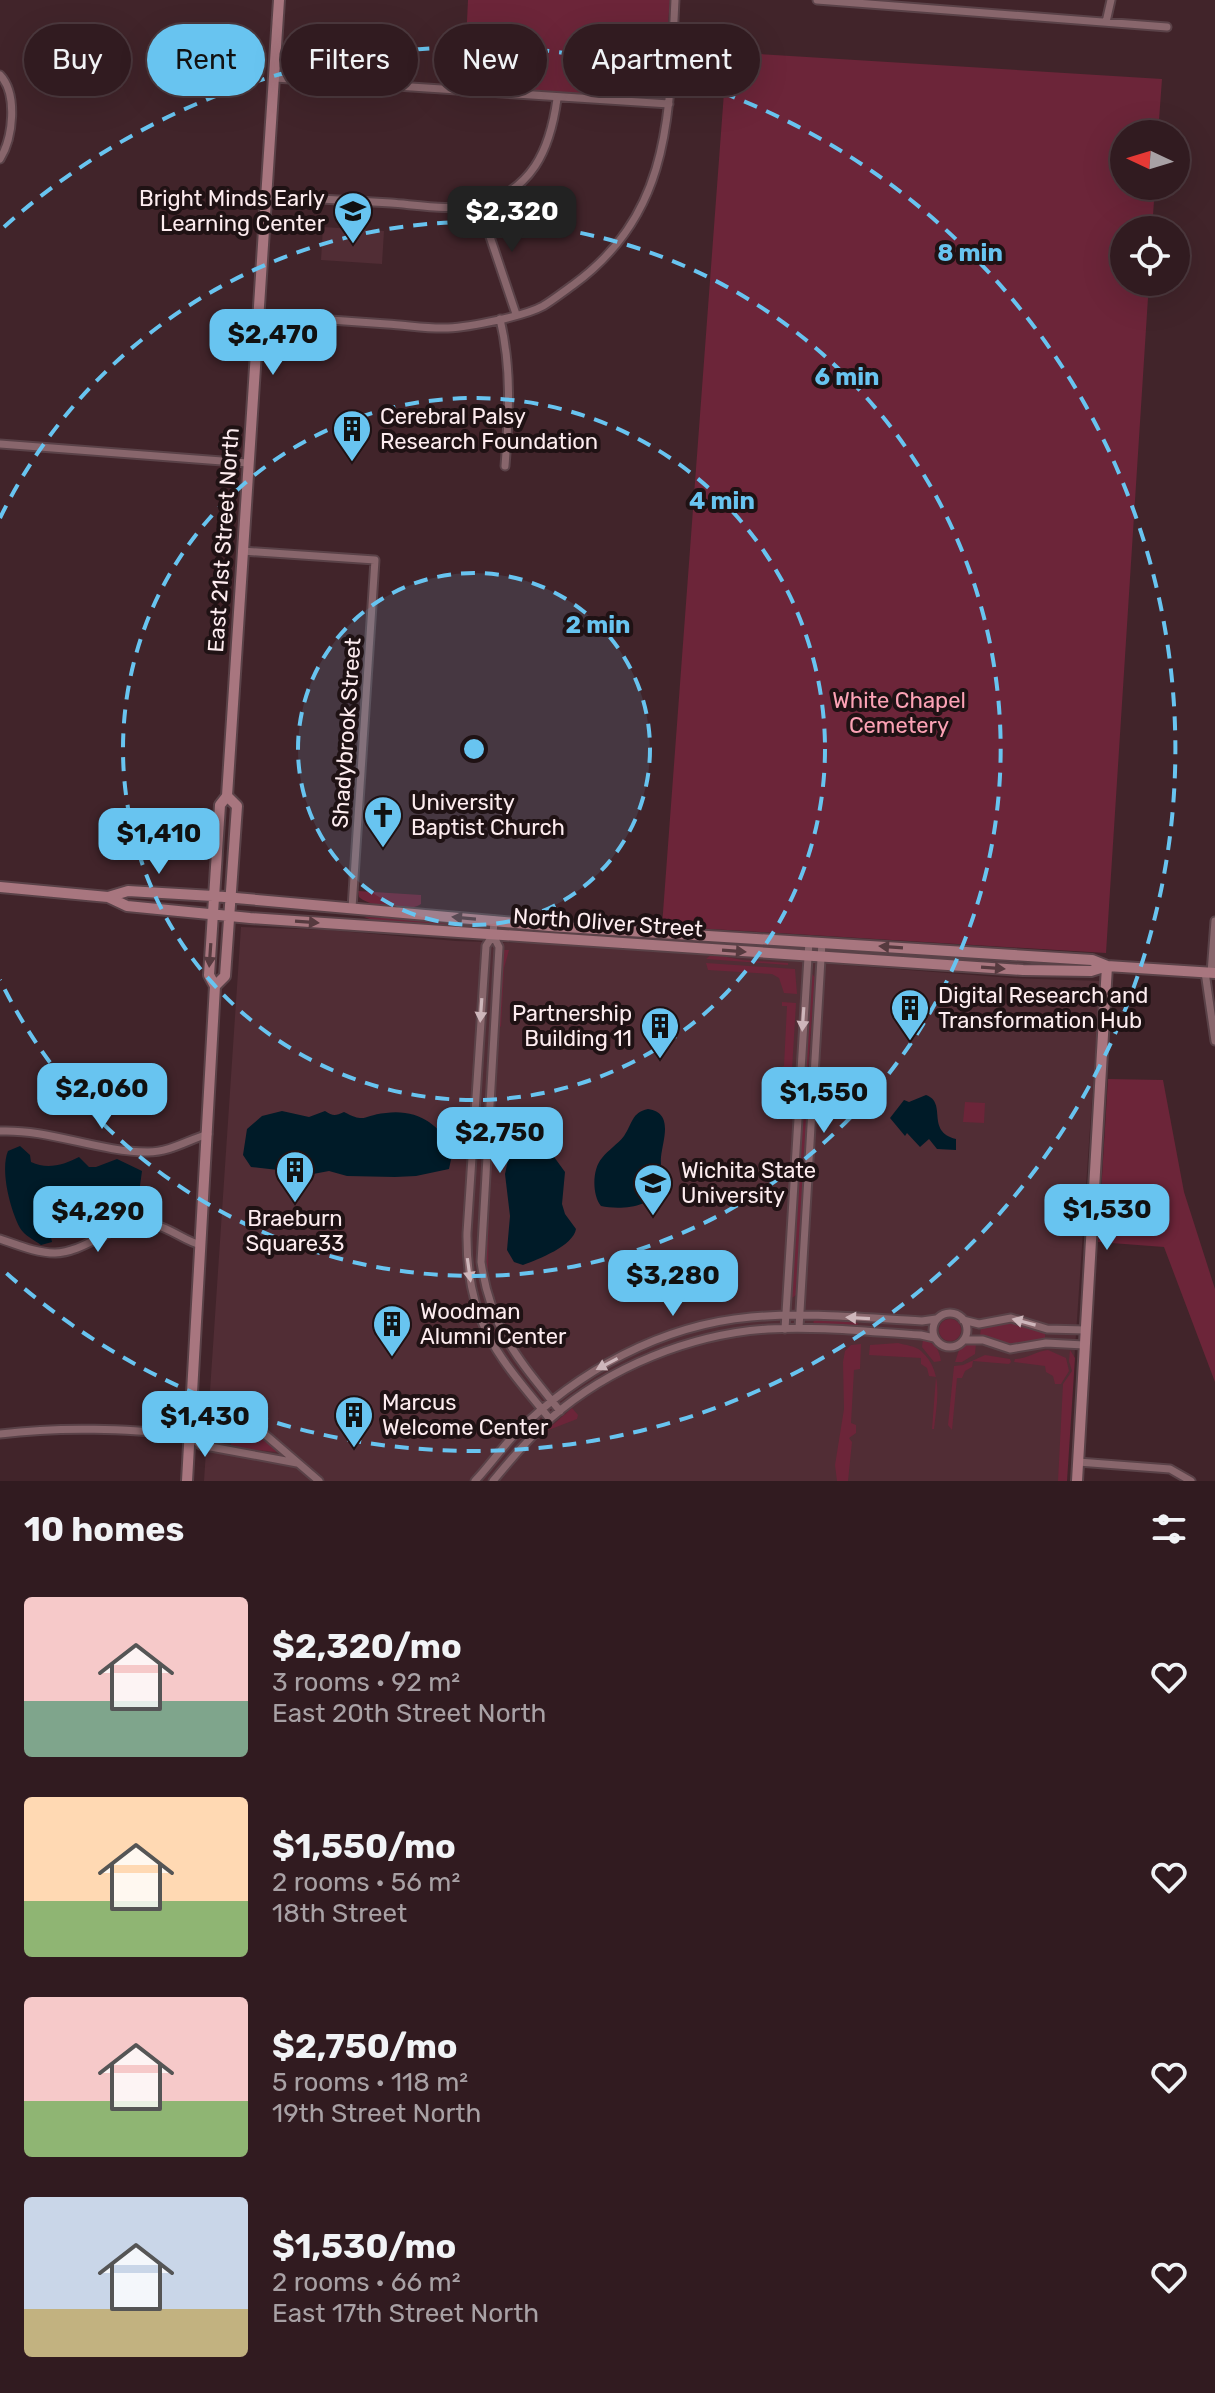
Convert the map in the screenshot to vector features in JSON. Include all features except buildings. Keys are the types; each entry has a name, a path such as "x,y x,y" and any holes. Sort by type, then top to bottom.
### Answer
{"main road":[{"name":"East 21st Street North","path":"187,1481 215,986 209,975 213,896 220,805 227,796 279,0"},
{"name":"East 21st Street North","path":"215,986 225,976 237,806 227,796"},
{"name":"North Oliver Street","path":"0,887 108,897 127,906 229,916 493,935 1023,970 1091,971 1107,966"},
{"name":"North Oliver Street","path":"108,897 128,891 213,896 494,920 1092,960 1107,966 1210,973"},
{"path":"1077,1481 1107,966"}],"street":[{"path":"260,315 448,328 500,319 542,306 608,257 637,216 657,170 669,104 675,0"},
{"path":"817,0 1167,27"},
{"path":"1106,22 1111,0"},
{"path":"0,75 6,81 11,96 9,133 6,150 0,159"},
{"path":"275,78 669,104"},
{"path":"268,196 439,206 479,204 514,188 540,161 553,127 557,99"},
{"path":"479,204 516,314"},
{"path":"500,319 510,377 505,466"},
{"path":"0,444 248,463"},
{"name":"Shadybrook Street","path":"242,551 375,560 352,908"},
{"path":"494,920 493,935 486,946 467,1233 468,1269 476,1307 490,1341 510,1372 550,1419"},
{"path":"1215,921 1210,973 1215,1041"},
{"path":"493,935 499,947 481,1262 489,1301 501,1334 560,1411"},
{"path":"785,1329 809,941"},
{"path":"799,1328 822,942"},
{"path":"0,1131 19,1130 81,1143 149,1152 165,1150 208,1134"},
{"path":"0,1239 36,1251 57,1253 124,1226 144,1223 164,1227 201,1245"},
{"path":"475,1481 512,1437 552,1401 607,1363 664,1337 737,1319 784,1315 922,1321 950,1313 979,1324 1011,1318 1047,1329 1085,1330"},
{"path":"936,1319 932,1328 934,1338 940,1345 948,1347 964,1340 983,1340 1010,1349 1046,1343 1084,1345"},
{"path":"963,1320 967,1328 964,1340"},
{"path":"493,1481 560,1411 604,1381 660,1353 741,1332 799,1328 934,1338"},
{"path":"0,1434 47,1428 110,1428 189,1435 201,1431 258,1431 268,1436 319,1481"},
{"path":"189,1435 200,1445 297,1463"},
{"path":"1078,1462 1148,1467 1182,1474 1191,1481"}],"shaded area":[{"name":"Bright Minds Early Learning Center","path":"323,227 384,231 382,264 321,260"},
{"name":"Wichita State University","path":"241,927 328,930 456,941 583,945 1012,978 1100,981 1066,1481 204,1481"}],"green space":[{"path":"468,0 670,0 668,24 563,24 563,93 547,92 547,24 467,24"},
{"name":"White Chapel Cemetery","path":"760,54 1162,79 1159,120 1110,120 1110,200 1154,200 1153,216 1110,216 1110,296 1148,296 1106,953 662,926 724,96 760,96"},
{"path":"603,96 662,96 659,100"},
{"path":"358,891 421,895 421,904 408,908 380,906 364,901"},
{"path":"364,917 477,925 417,924 375,921"},
{"path":"661,936 791,945 791,950 661,941"},
{"path":"503,950 509,950 504,968 501,1027 498,1024"},
{"path":"712,954 742,960 788,963 788,965 706,959"},
{"path":"706,963 795,969 797,994 784,993 779,978 772,974 708,970"},
{"path":"810,976 815,977 808,1067 805,1067"},
{"path":"782,1002 796,1003 792,1070 789,1072 777,1069 784,1066 787,1006 782,1006"},
{"path":"1108,1079 1163,1080 1184,1192 1215,1289 1215,1382 1164,1247 1098,1242"},
{"path":"804,1089 809,1093 805,1153 801,1160 799,1158"},
{"path":"965,1102 985,1103 984,1123 963,1122"},
{"path":"495,1114 489,1193 488,1276 484,1242 492,1116"},
{"path":"799,1178 803,1185 796,1295 792,1298 790,1297"},
{"path":"817,1318 859,1324 849,1327 816,1325 813,1322"},
{"path":"950,1319 958,1322 961,1330 958,1338 950,1341 942,1338 939,1330 942,1322"},
{"path":"1017,1322 1045,1332 1045,1339 1010,1345 980,1336 981,1327"},
{"path":"923,1339 936,1347 941,1361 934,1362 922,1347"},
{"path":"898,1343 921,1351 936,1377 929,1376 927,1368 921,1364 921,1358 869,1355 870,1345"},
{"path":"976,1343 975,1354 962,1362 955,1362 959,1350"},
{"path":"861,1344 860,1369 854,1370 851,1423 856,1425 856,1433 849,1438 852,1442 848,1481 837,1481 835,1465 844,1409 843,1362 845,1351 851,1345"},
{"path":"1048,1350 1066,1358 1069,1371 1061,1384 1055,1384 1045,1366 1014,1362 1015,1359"},
{"path":"1070,1350 1075,1358 1067,1481 1058,1481 1063,1384 1072,1371"},
{"path":"985,1355 1010,1359 1011,1362 973,1361 972,1367 965,1371 962,1378 957,1378 952,1430 948,1425 954,1366"},
{"path":"936,1377 936,1408 932,1429"},
{"path":"572,1408 578,1415 577,1419 546,1431"},
{"path":"254,1435 266,1440 277,1452 231,1445 232,1438"}],"water":[{"path":"926,1095 936,1104 941,1130 956,1139 956,1150 937,1149 929,1139 920,1147 907,1133 905,1136 890,1118 904,1100 909,1102"},
{"path":"648,1109 661,1116 665,1128 659,1189 642,1204 617,1208 601,1206 595,1189 599,1163 624,1136 635,1116"},
{"path":"282,1111 309,1117 325,1111 334,1115 344,1112 361,1118 397,1112 417,1116 434,1126 453,1150 449,1169 395,1177 347,1176 329,1171 313,1174 251,1167 243,1155 247,1129 262,1116"},
{"path":"520,1131 543,1136 565,1172 562,1204 576,1229 562,1246 523,1265 514,1262 507,1250 510,1216 505,1174 513,1137"},
{"path":"20,1146 30,1155 31,1162 43,1166 61,1164 79,1157 89,1167 96,1167 117,1159 142,1171 139,1193 151,1192 117,1208 96,1199 58,1204 49,1228 52,1242 41,1245 20,1228 7,1190 5,1168 8,1151"}],"place":[{"name":"Bright Minds Early Learning Center","path":"353,245"},
{"name":"Cerebral Palsy Research Foundation","path":"352,463"},
{"name":"University Baptist Church","path":"383,849"},
{"name":"Digital Research and Transformation Hub","path":"910,1042"},
{"name":"Partnership Building 11","path":"660,1060"},
{"name":"Braeburn Square33","path":"295,1204"},
{"name":"Wichita State University","path":"653,1217"},
{"name":"Woodman Alumni Center","path":"392,1358"},
{"name":"Marcus Welcome Center","path":"354,1449"}]}
